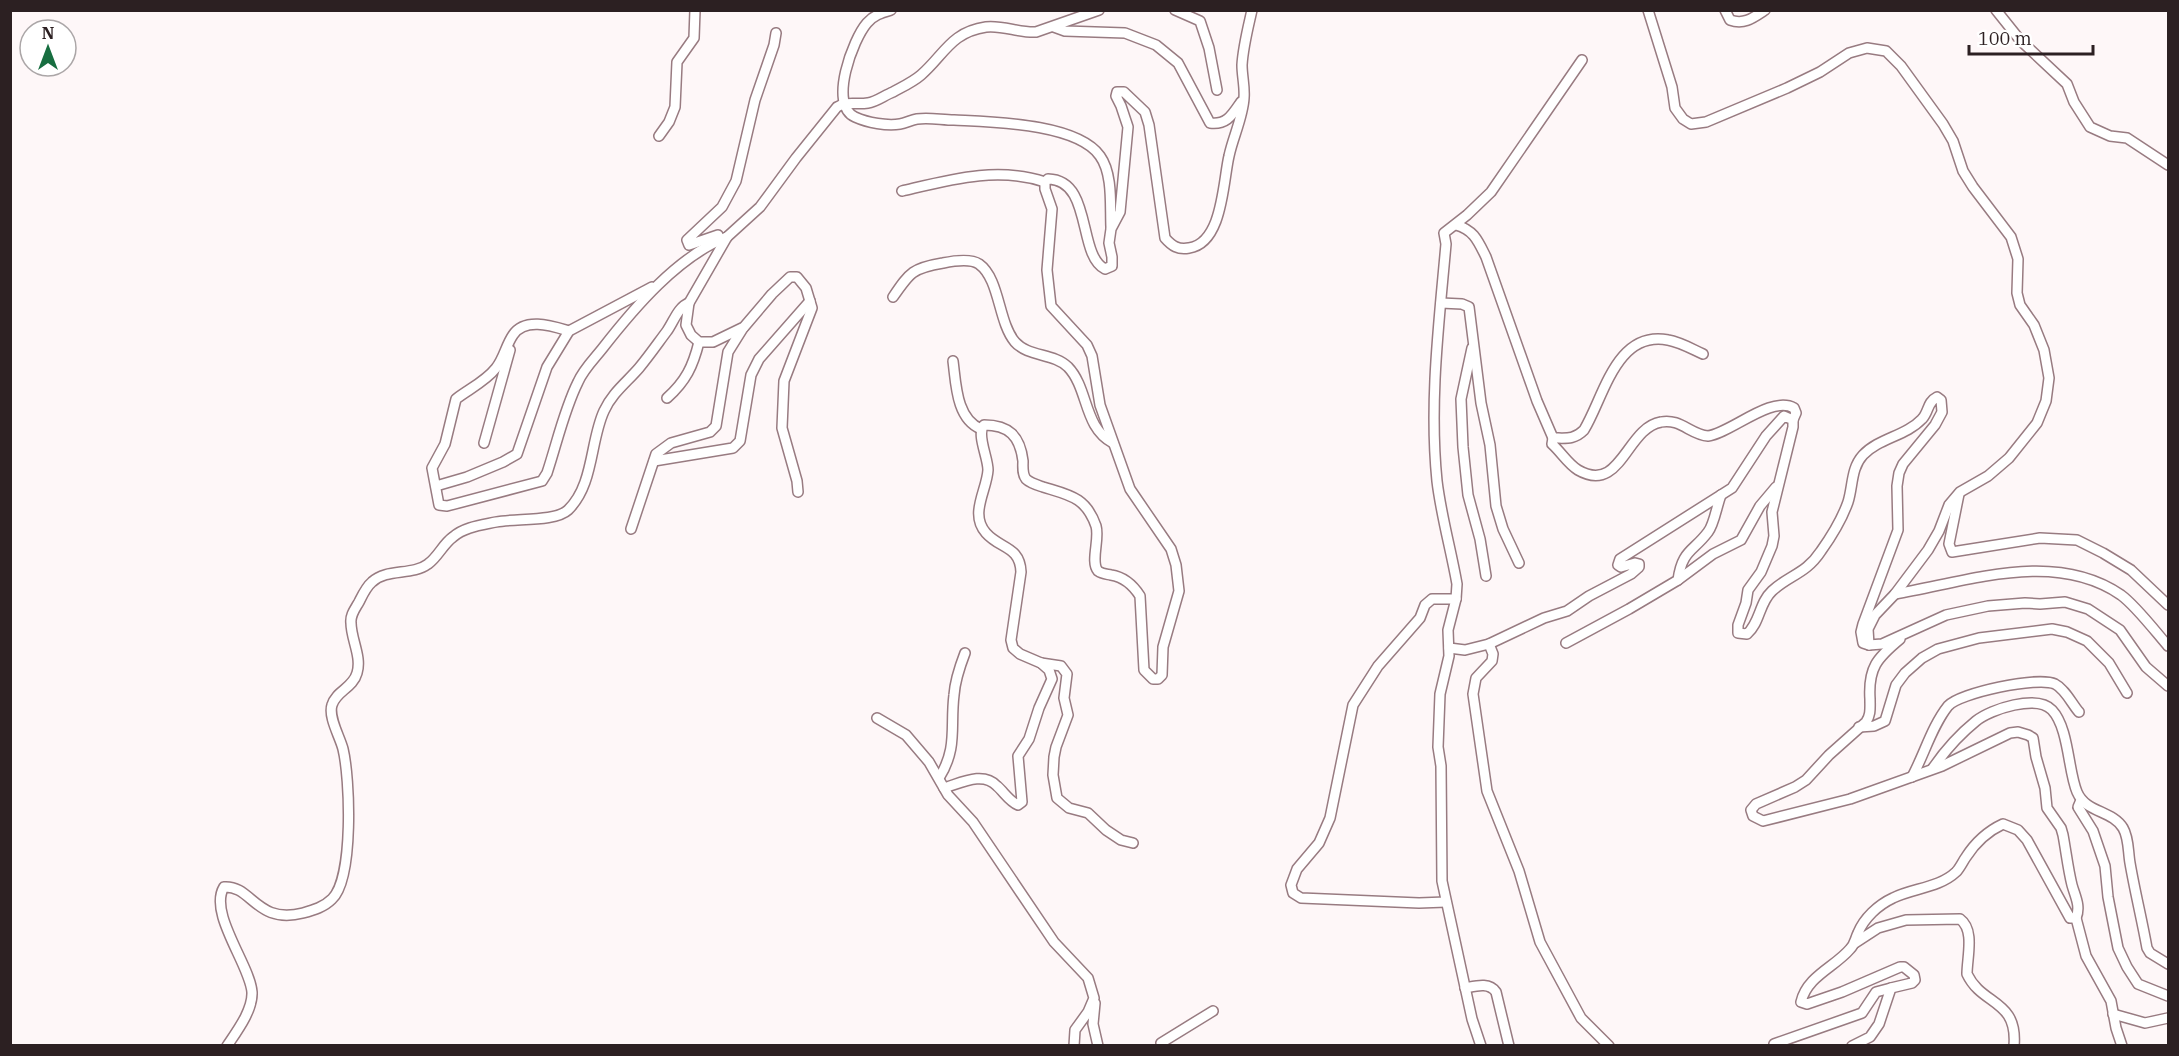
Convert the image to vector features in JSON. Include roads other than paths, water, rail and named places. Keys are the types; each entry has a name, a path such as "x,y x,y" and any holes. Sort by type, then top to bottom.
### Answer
{"street":[{"path":"659,136 669,122 675,107 677,62 694,38 695,10"},
{"path":"891,10 877,14 856,42 848,61 844,103 848,112 855,117 886,125 901,124 917,119 1007,122 1069,135 1089,144 1101,156 1107,171 1112,229"},
{"path":"744,327 713,342 699,342 691,335 686,324 689,303 727,237 760,207 837,107 844,103 870,103 907,84 919,77 935,62 955,39 969,31 995,27 1025,33 1036,32 1099,10"},
{"path":"1175,10 1200,21 1209,48 1217,90"},
{"path":"902,191 956,178 996,174 1026,176 1045,182 1048,179 1056,179 1070,190 1079,205 1098,265 1105,268 1112,266 1109,243 1112,229 1120,212 1128,128 1116,96 1117,93 1124,92 1145,112 1149,125 1165,238 1181,249 1195,247 1215,224 1223,200 1229,155 1244,98 1242,64 1252,10"},
{"path":"1648,10 1672,87 1675,108 1683,119 1691,124 1706,122 1787,88 1820,72 1849,52 1867,48 1886,51 1901,66 1943,124 1953,141 1963,171 2011,237 2018,259 2020,305 2034,325 2044,350 2049,378 2046,401 2029,434 2009,458 1988,476 1960,492 1949,505 1939,531 1928,550 1895,594 1875,615 1868,629 1869,645"},
{"path":"1725,10 1730,20 1738,22 1748,21 1765,10"},
{"path":"1996,10 2020,40 2067,84 2074,102 2090,127 2110,136 2127,138 2169,165"},
{"path":"1054,27 1065,31 1125,33 1156,45 1178,63 1210,123 1219,124 1229,120 1244,98"},
{"path":"727,237 716,235 689,244 687,240 722,207 736,181 755,100 776,33"},
{"path":"1481,1046 1465,988 1442,881 1441,766 1438,747 1440,694 1449,648 1448,630 1456,599 1457,584 1438,483 1435,444 1437,354 1446,244 1443,233 1456,225 1479,204 1501,179 1582,60"},
{"path":"1045,182 1052,209 1047,270 1051,306 1087,345 1092,356 1100,405 1130,489 1171,549 1176,565 1179,591 1162,647 1162,675 1154,679 1144,670 1140,596 1125,579 1101,573 1096,569 1098,537 1096,526 1088,510 1081,501 1027,480 1024,475 1022,454 1016,440 1009,430 998,425 984,425 981,429 980,435 987,455 988,472 978,504 980,520 984,532 1017,555 1020,561 1011,640 1014,648 1020,654 1041,663 1061,666 1067,674 1064,698 1068,715 1054,757 1053,783 1057,798 1069,808 1088,813 1121,840 1133,843"},
{"path":"1456,225 1475,234 1486,257 1537,401 1553,438 1552,444 1575,468 1597,475 1614,469 1639,434 1656,423 1668,421 1679,423 1699,435 1708,436 1776,406 1792,407 1796,413 1772,512 1774,536 1772,546 1761,572 1748,590 1738,625 1737,631 1740,634 1747,634 1753,629 1764,601 1772,591 1807,569 1821,551 1848,503 1856,465 1863,456 1870,449 1902,433 1923,418 1934,398 1937,397 1941,400 1942,412 1935,425 1903,464 1899,473 1897,486 1899,530 1866,613 1861,632 1863,643 1882,644 1946,615 1988,606 2065,602 2088,609 2120,630 2146,667 2169,686"},
{"path":"436,486 467,477 504,462 517,454 547,368 569,331 656,285 712,243 727,237"},
{"path":"893,297 906,278 917,268 945,262 969,261 979,264 988,275 1001,314 1014,341 1020,347 1058,359 1068,367 1078,380 1085,406 1102,437 1113,443"},
{"path":"631,529 656,454 671,443 710,432 716,426 728,352 744,327 790,277 797,277 806,288 812,308 784,381 782,405 782,428 798,492"},
{"path":"569,331 549,325 526,325 514,333 497,367 485,379 456,399 445,444 432,468 439,505 447,506 542,481 547,473 578,380 618,328 656,285"},
{"path":"654,461 702,455 733,448 740,441 751,375 759,359 810,301"},
{"path":"227,1046 250,1005 252,992 223,914 222,890 224,887 230,886 264,910 279,916 319,909 334,898 342,879 348,840 347,780 343,750 331,708 335,698 357,676 358,668 351,623 352,614 363,595 372,582 389,573 426,566 453,536 474,527 512,519 559,516 568,510 582,491 604,411 620,386 638,370 660,341 682,306 689,303"},
{"path":"1441,303 1462,304 1469,307 1481,403 1490,445 1496,506 1503,529 1519,563"},
{"path":"484,443 514,333"},
{"path":"1553,438 1569,439 1582,433 1621,358 1636,345 1656,339 1671,340 1703,354"},
{"path":"1473,341 1461,399 1463,447 1468,495 1482,549 1486,576"},
{"path":"667,398 678,388 693,367 699,342"},
{"path":"953,361 959,401 968,419 981,429"},
{"path":"1449,648 1465,650 1490,644 1544,618 1567,611 1588,596 1631,574 1640,567 1639,564 1620,567 1618,565 1620,559 1732,488 1778,421 1784,416 1793,420"},
{"path":"1566,643 1629,609 1678,580 1713,554 1741,540 1760,506 1781,481"},
{"path":"1960,492 1949,544 1952,552 2040,538 2077,540 2131,570 2169,605"},
{"path":"1678,580 1680,568 1688,551 1710,530 1720,495"},
{"path":"1895,594 1980,576 2033,572 2062,573 2094,581 2122,596 2169,646"},
{"path":"1446,902 1301,898 1293,893 1290,885 1297,869 1319,843 1330,818 1353,705 1378,666 1419,618 1425,605 1432,599 1456,599"},
{"path":"1859,727 1874,726 1885,721 1896,685 1905,673 1922,658 1938,649 1979,638 2001,635 2052,629 2067,632 2087,641 2109,663 2127,693"},
{"path":"1909,631 1876,662 1870,679 1869,717 1806,780 1756,804 1751,810 1753,816 1762,822 1790,813 1835,804 1942,766 2010,733 2018,732 2033,738 2045,788 2047,808 2061,828 2063,835 2072,885 2077,897 2078,915 2076,918 2086,956 2111,1001 2122,1046"},
{"path":"1490,644 1493,654 1492,661 1476,678 1473,694 1487,792 1519,871 1540,942 1581,1018 1610,1046"},
{"path":"939,778 948,763 951,750 953,695 965,653"},
{"path":"944,788 983,778 994,783 1012,802 1018,805 1022,802 1018,756 1029,739 1052,679 1049,670 1041,663"},
{"path":"1912,777 1941,718 1955,699 2000,687 2031,681 2045,681 2055,684 2079,712"},
{"path":"1933,768 1968,729 1984,716 2034,702 2045,705 2053,711 2064,734 2074,784 2081,800 2087,806 2122,826 2126,835 2147,948 2150,953 2169,964"},
{"path":"877,718 906,735 929,762 944,788 973,822 1054,942 1088,978 1094,998 1093,1024 1098,1046"},
{"path":"2081,800 2078,807 2093,831 2105,866 2108,897 2118,948 2138,984 2169,996"},
{"path":"1855,943 1862,925 1876,908 1894,897 1935,884 1956,872 1974,844 1994,828 2003,824 2018,830 2027,840 2063,909 2070,918 2076,918"},
{"path":"1774,1044 1862,1013 1876,992 1912,983 1915,980 1914,975 1904,967 1900,967 1811,1003 1801,1002 1804,993 1815,979 1844,956 1855,943 1878,928 1906,920 1960,919 1965,922 1969,939 1967,974 1977,987 2011,1018 2014,1024 2014,1046"},
{"path":"1465,988 1486,985 1492,987 1496,992 1509,1046"},
{"path":"1852,1046 1870,1037 1879,1024 1891,988"},
{"path":"1074,1046 1075,1030 1088,1012 1094,998"},
{"path":"1161,1043 1213,1011"},
{"path":"2113,1014 2145,1023 2169,1018"}]}
